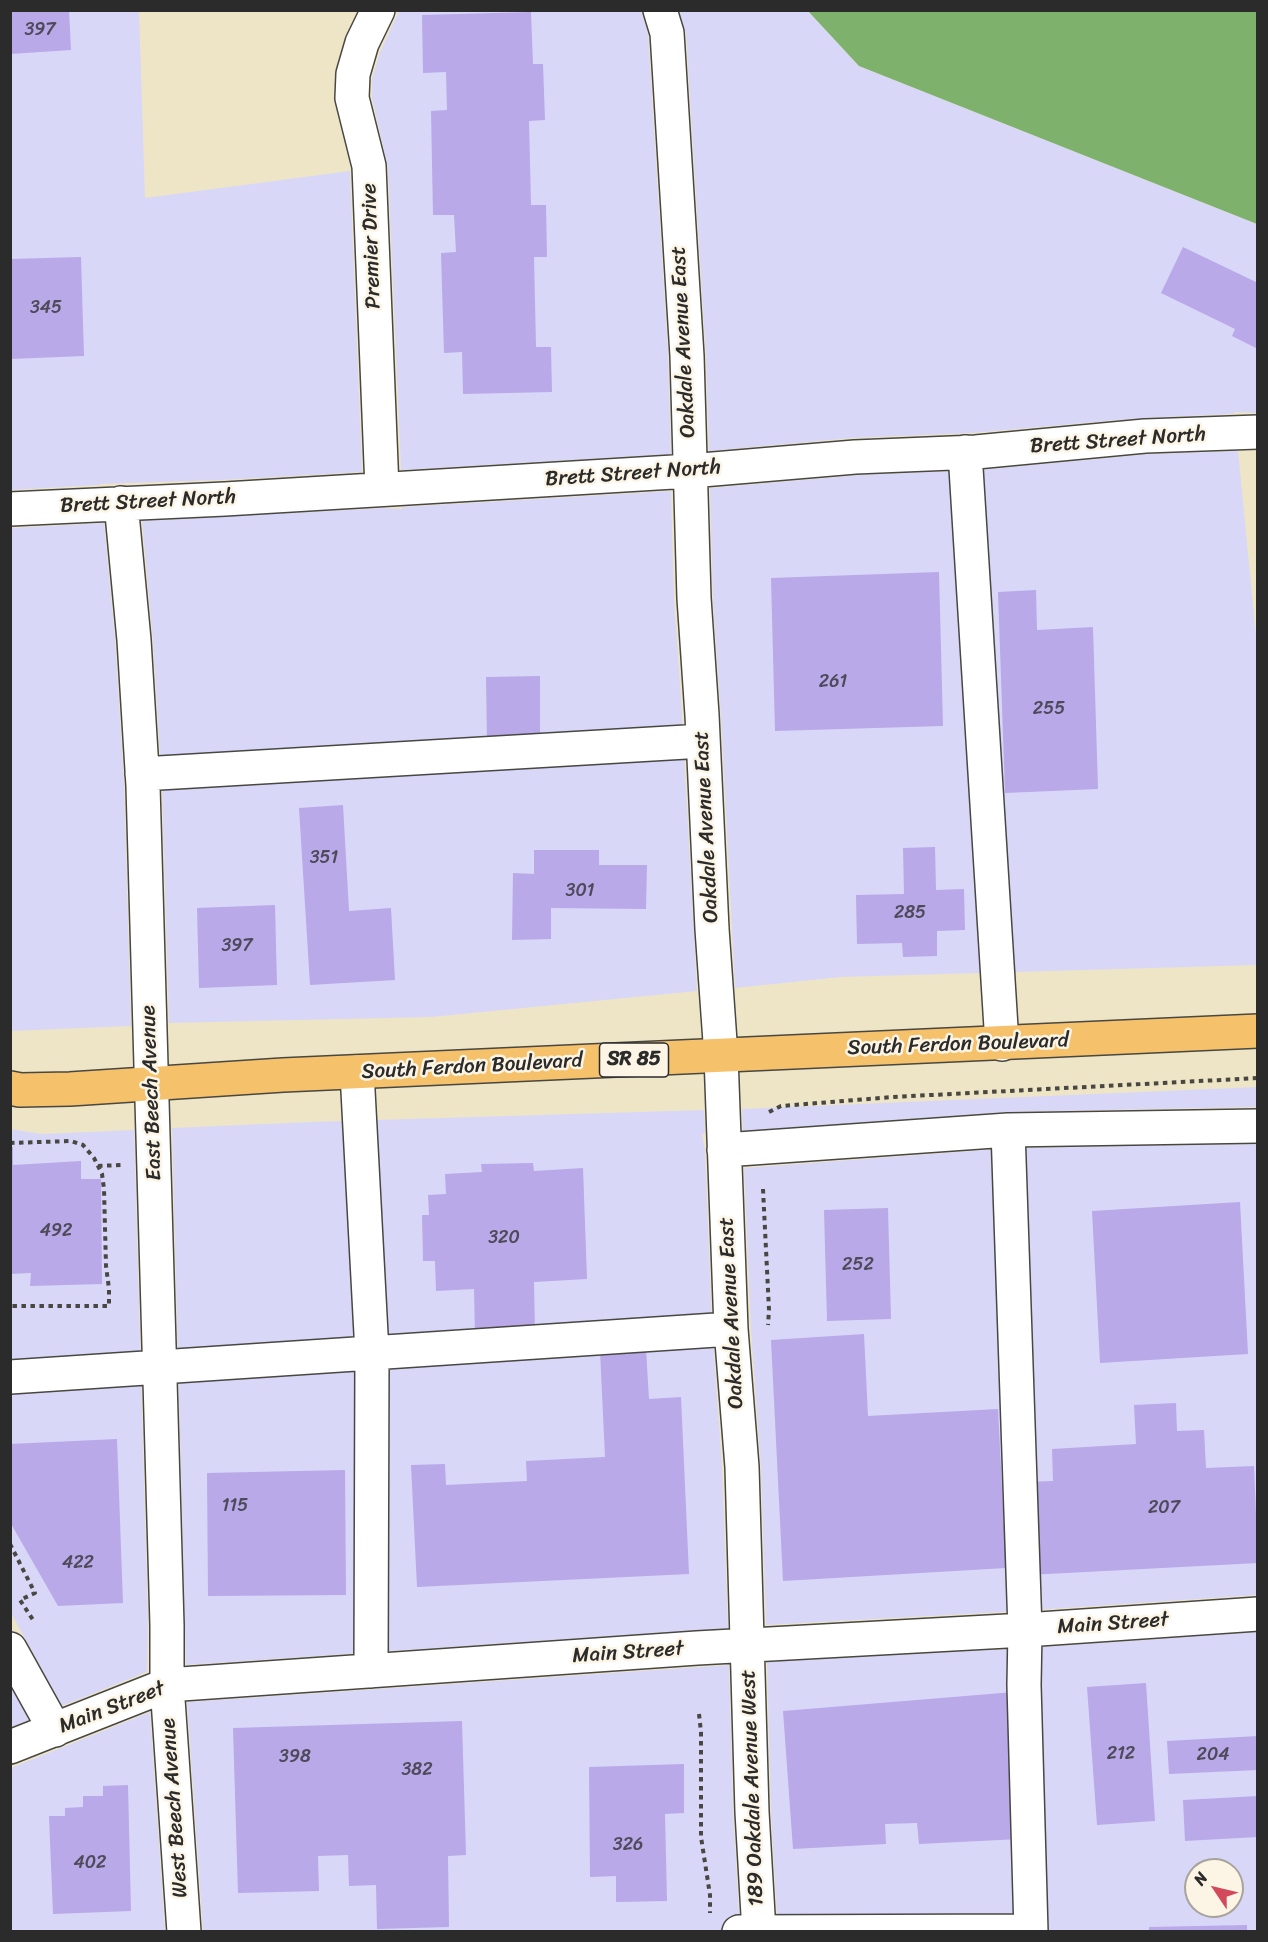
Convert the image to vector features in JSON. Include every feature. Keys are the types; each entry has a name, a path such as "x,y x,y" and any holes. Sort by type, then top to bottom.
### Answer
{"main road":[{"name":"South Ferdon Boulevard","path":"10,1088 20,1090 70,1089 357,1072 1257,1031"}],"street":[{"name":"Premier Drive","path":"378,10 362,43 352,74 352,98 369,166 382,489"},
{"name":"Oakdale Avenue East","path":"660,10 666,33 670,81 687,356 694,598 721,1056 731,1329 742,1467 748,1645"},
{"name":"Brett Street North","path":"10,509 690,471 855,457 965,452 1145,436 1256,441"},
{"path":"965,452 1002,1044"},
{"name":"East Beech Avenue","path":"121,503 134,640 142,774 167,1684"},
{"path":"142,774 703,741"},
{"path":"357,1072 372,1353 371,1671"},
{"path":"724,1150 1008,1130 1257,1126"},
{"path":"742,1929 1031,1931 1024,1685 1025,1630 1008,1130"},
{"path":"10,1377 731,1329"},
{"name":"Main Street","path":"10,1747 167,1684 1257,1614"},
{"name":"189 Oakdale Avenue West","path":"742,1929 752,1812 748,1645"},
{"path":"10,1649 55,1730"},
{"name":"West Beech Avenue","path":"167,1684 184,1932"}],"path":[{"path":"766,1116 770,1110 781,1106 805,1104 1002,1090 1257,1078"},
{"path":"10,1143 71,1141 83,1145 94,1158 102,1174 104,1189 106,1266 109,1289 109,1306 10,1306"},
{"path":"763,1183 769,1310 767,1334"},
{"path":"10,1544 35,1593 20,1600 37,1627"},
{"path":"699,1714 701,1838 710,1895 742,1929"}],"shaded area":[{"path":"11,11 139,11 145,198 350,171 362,472 11,490"},
{"path":"399,11 641,11 648,33 668,354 671,454 401,470 388,168 372,98 372,79 380,52"},
{"path":"679,11 808,11 859,66 1257,224 1257,413 1234,412 1234,414 1141,418 972,433 852,438 709,451 706,357 686,34"},
{"path":"1238,451 1258,656 1257,965 841,977 735,988 713,600 710,488 860,475 979,470 1149,454"},
{"path":"671,491 674,597 697,991 431,1017 169,1023 162,787 153,641 142,521 384,508 402,509 402,507"},
{"path":"104,523 115,639 124,784 131,1026 11,1031 11,528"},
{"path":"1258,1087 1257,1107 1005,1112 743,1131 742,1109"},
{"path":"704,1110 705,1133 702,1134 705,1150 712,1327 722,1466 728,1628 186,1665 172,1128"},
{"path":"10,1129 42,1134 134,1130 148,1622 147,1672 62,1706 11,1613"},
{"path":"1257,1144 1257,1595 766,1625 761,1469 751,1331 744,1168 1011,1148"},
{"path":"1257,1632 1257,1931 778,1931 771,1814 767,1662 1029,1648"},
{"path":"729,1665 733,1810 740,1931 203,1931 187,1702"},
{"path":"11,1686 29,1720 10,1727"},
{"path":"150,1712 165,1931 11,1932 11,1768"}],"green space":[{"path":"808,11 1257,11 1257,224 859,66"}],"building":[{"path":"10,10 69,10 71,50 10,54"},
{"path":"531,12 533,64 543,64 545,120 529,121 531,205 546,205 547,257 534,257 536,347 551,347 552,392 463,394 462,352 444,353 441,253 456,252 454,215 433,215 431,111 447,110 446,72 423,73 422,15"},
{"path":"1183,247 1258,283 1258,349 1232,336 1235,329 1161,293"},
{"path":"81,257 84,356 10,359 10,259"},
{"path":"939,572 943,726 775,731 771,578"},
{"path":"1036,590 1037,630 1093,627 1098,789 1005,793 998,592"},
{"path":"540,676 540,743 487,743 486,677"},
{"path":"343,805 349,911 391,908 395,980 310,985 299,808"},
{"path":"935,847 936,890 964,889 965,930 937,931 937,956 903,957 902,943 857,944 856,895 904,894 903,848"},
{"path":"534,850 599,850 599,865 647,865 646,909 551,908 551,939 512,940 513,873 534,874"},
{"path":"275,905 277,985 199,988 197,908"},
{"path":"10,1147 13,1147 13,1165 81,1161 81,1179 101,1179 102,1284 30,1286 31,1273 10,1274"},
{"path":"533,1163 534,1171 583,1168 587,1279 534,1282 535,1334 475,1337 474,1289 436,1291 435,1261 423,1261 422,1215 429,1215 428,1195 446,1194 445,1174 482,1172 481,1164"},
{"path":"1240,1202 1248,1354 1100,1363 1092,1211"},
{"path":"888,1208 891,1319 827,1321 824,1210"},
{"path":"864,1334 868,1416 998,1409 1006,1568 783,1581 771,1340"},
{"path":"646,1349 649,1399 681,1397 689,1574 417,1587 411,1465 445,1464 446,1485 527,1481 526,1461 605,1457 600,1351"},
{"path":"1176,1403 1177,1431 1204,1430 1206,1468 1254,1466 1258,1563 1028,1575 1024,1482 1053,1481 1052,1449 1136,1444 1134,1405"},
{"path":"117,1439 123,1603 58,1606 10,1522 10,1444"},
{"path":"345,1470 346,1595 208,1596 207,1473"},
{"path":"1146,1683 1155,1821 1097,1825 1087,1687"},
{"path":"1014,1692 1020,1839 919,1844 917,1823 885,1824 886,1844 793,1849 783,1711"},
{"path":"462,1721 466,1855 448,1856 449,1927 377,1929 376,1885 349,1886 348,1855 318,1856 319,1891 238,1893 233,1728"},
{"path":"1258,1736 1258,1770 1169,1774 1167,1741"},
{"path":"684,1764 684,1813 665,1814 667,1901 616,1902 616,1876 590,1877 589,1767"},
{"path":"128,1785 131,1911 53,1914 49,1816 65,1816 65,1808 83,1807 83,1796 103,1796 103,1786"},
{"path":"1258,1796 1258,1837 1185,1841 1183,1800"},
{"path":"1247,1925 1247,1932 1149,1932 1149,1927"}]}
